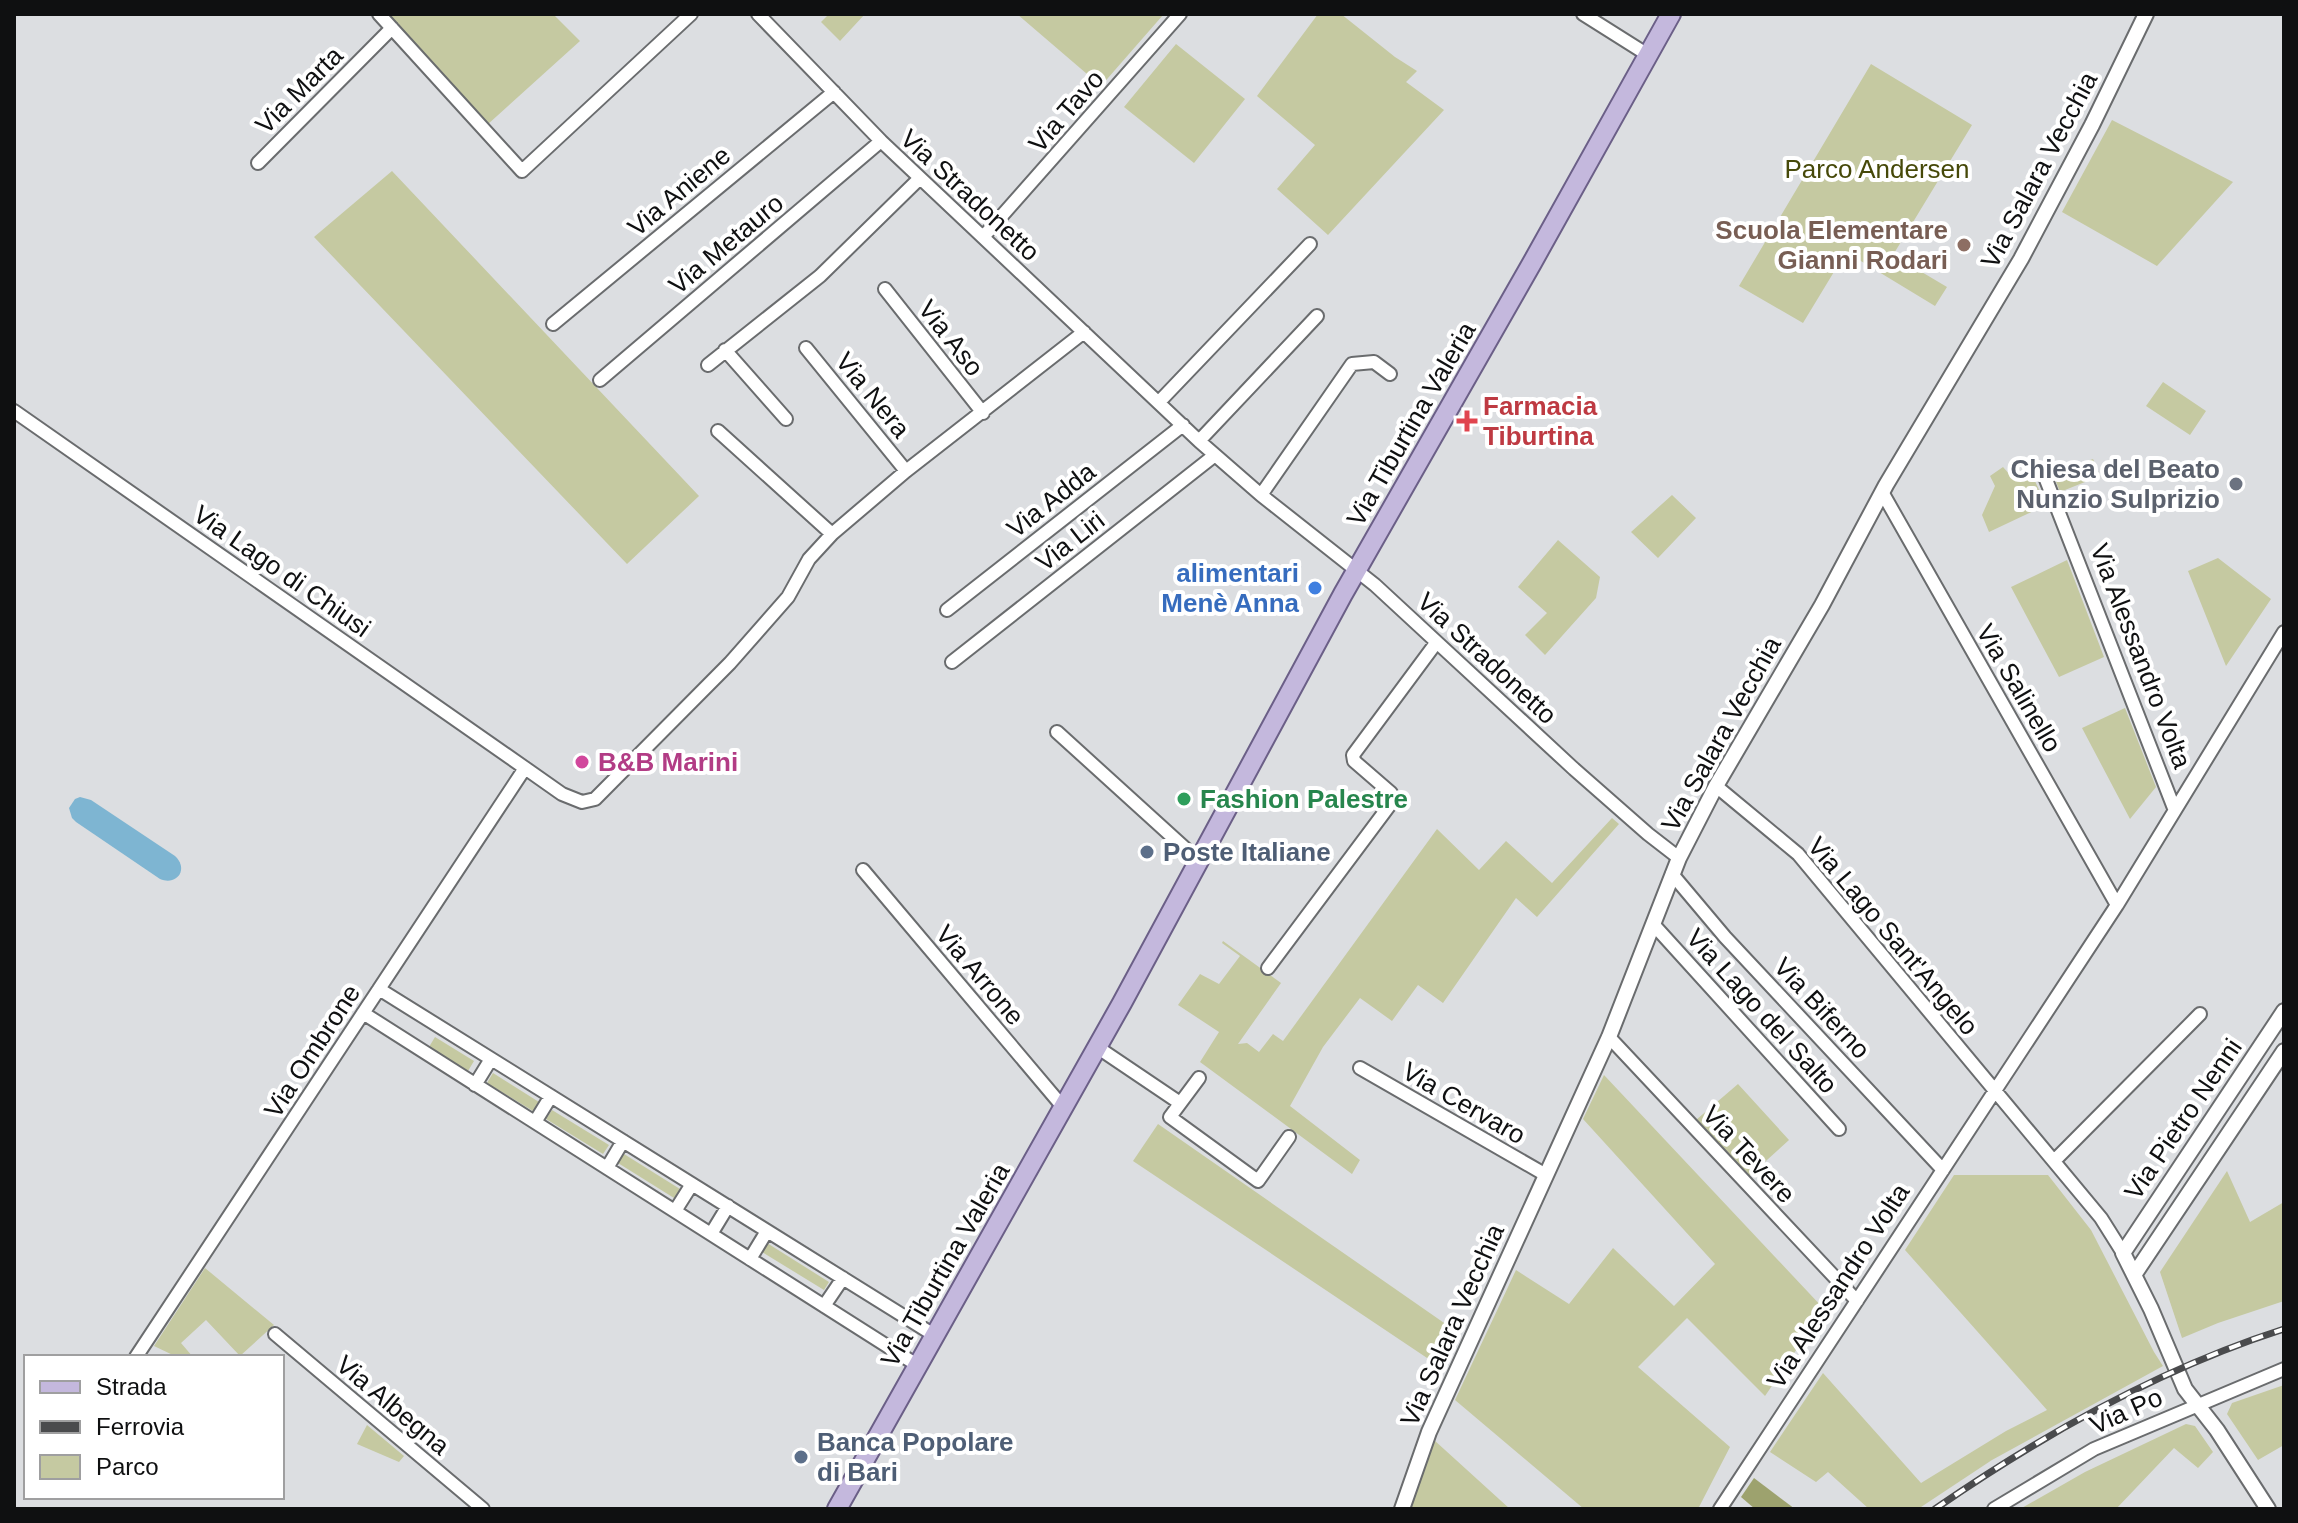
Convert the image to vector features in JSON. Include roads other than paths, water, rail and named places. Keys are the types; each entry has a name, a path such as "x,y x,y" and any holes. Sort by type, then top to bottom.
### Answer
{"main road":[{"name":"Via Tiburtina Valeria","path":"837,1509 1097,1047 1356,571 1671,14"}],"street":[{"path":"379,14 522,171 691,14"},
{"name":"Via Stradonetto","path":"758,14 881,141 1199,441 1261,495 1394,601 1622,812 1679,858"},
{"name":"Via Tavo","path":"984,236 1180,14"},
{"path":"1583,14 1648,55"},
{"name":"Via Salara Vecchia","path":"1402,1509 1429,1432 1609,1037 1679,858 1716,786 1822,605 1882,492 2021,259 2146,14"},
{"name":"Via Marta","path":"258,163 392,28"},
{"name":"Via Aniene","path":"553,324 834,92"},
{"name":"Via Metauro","path":"600,380 881,141"},
{"path":"708,365 820,276 920,178"},
{"path":"1159,402 1310,244"},
{"name":"Via Aso","path":"885,289 983,413"},
{"path":"1199,441 1317,316"},
{"path":"718,431 832,534 906,471 1084,332"},
{"name":"Via Nera","path":"806,348 906,471"},
{"path":"725,350 786,419"},
{"path":"1261,495 1352,364 1374,362 1390,374"},
{"name":"Via Lago di Chiusi","path":"14,411 562,794 582,802 595,799 730,663 788,597 809,559 832,534"},
{"name":"Via Adda","path":"947,610 1183,425"},
{"name":"Via Liri","path":"952,662 1215,455"},
{"name":"Via Alessandro Volta","path":"2045,477 2174,808"},
{"name":"Via Salinello","path":"1882,492 2117,905"},
{"name":"Via Alessandro Volta","path":"1720,1509 2117,905 2284,632"},
{"path":"1268,968 1392,802 1391,793 1354,761 1353,755 1436,643"},
{"path":"1057,732 1199,861"},
{"name":"Via Ombrone","path":"137,1355 525,768"},
{"name":"Via Lago Sant'Angelo","path":"1716,786 1798,854 1994,1089"},
{"name":"Via Arrone","path":"863,870 1063,1107"},
{"name":"Via Biferno","path":"1672,874 1725,937 1943,1170"},
{"name":"Via Lago del Salto","path":"1653,924 1839,1129"},
{"path":"379,989 934,1335"},
{"name":"Via Pietro Nenni","path":"2123,1253 2284,1011"},
{"path":"363,1013 917,1365"},
{"path":"2054,1161 2200,1014"},
{"name":"Via Tevere","path":"1609,1037 1857,1301"},
{"path":"1097,1047 1180,1103"},
{"name":"Via Pietro Nenni","path":"2134,1275 2284,1051"},
{"path":"475,1085 491,1059"},
{"name":"Via Cervaro","path":"1360,1068 1546,1175"},
{"path":"1199,1078 1170,1117 1258,1181 1289,1137"},
{"path":"1994,1089 2101,1218 2134,1275 2183,1385 2268,1509"},
{"path":"535,1122 551,1096"},
{"path":"607,1168 623,1141"},
{"path":"675,1211 692,1184"},
{"path":"711,1234 728,1206"},
{"path":"750,1259 767,1231"},
{"path":"824,1306 843,1278"},
{"name":"Via Albegna","path":"275,1334 483,1509"},
{"name":"Via Po","path":"1994,1509 2094,1449 2284,1369"}],"water":[{"path":"80,797 91,800 175,856 181,866 179,875 171,880 160,879 76,822 69,808"}],"railway":[{"path":"1935,1509 2017,1455 2103,1406 2192,1364 2284,1329"}],"place":[{"name":"Scuola Elementare Gianni Rodari","path":"1964,245"},
{"name":"Farmacia Tiburtina","path":"1467,421"},
{"name":"Chiesa del Beato Nunzio Sulprizio","path":"2236,484"},
{"name":"alimentari Menè Anna","path":"1315,588"},
{"name":"B&B Marini","path":"582,762"},
{"name":"Fashion Palestre","path":"1184,799"},
{"name":"Poste Italiane","path":"1147,852"},
{"name":"Banca Popolare di Bari","path":"801,1457"}],"park label":[{"name":"Parco Andersen","path":"1877,169"}]}
